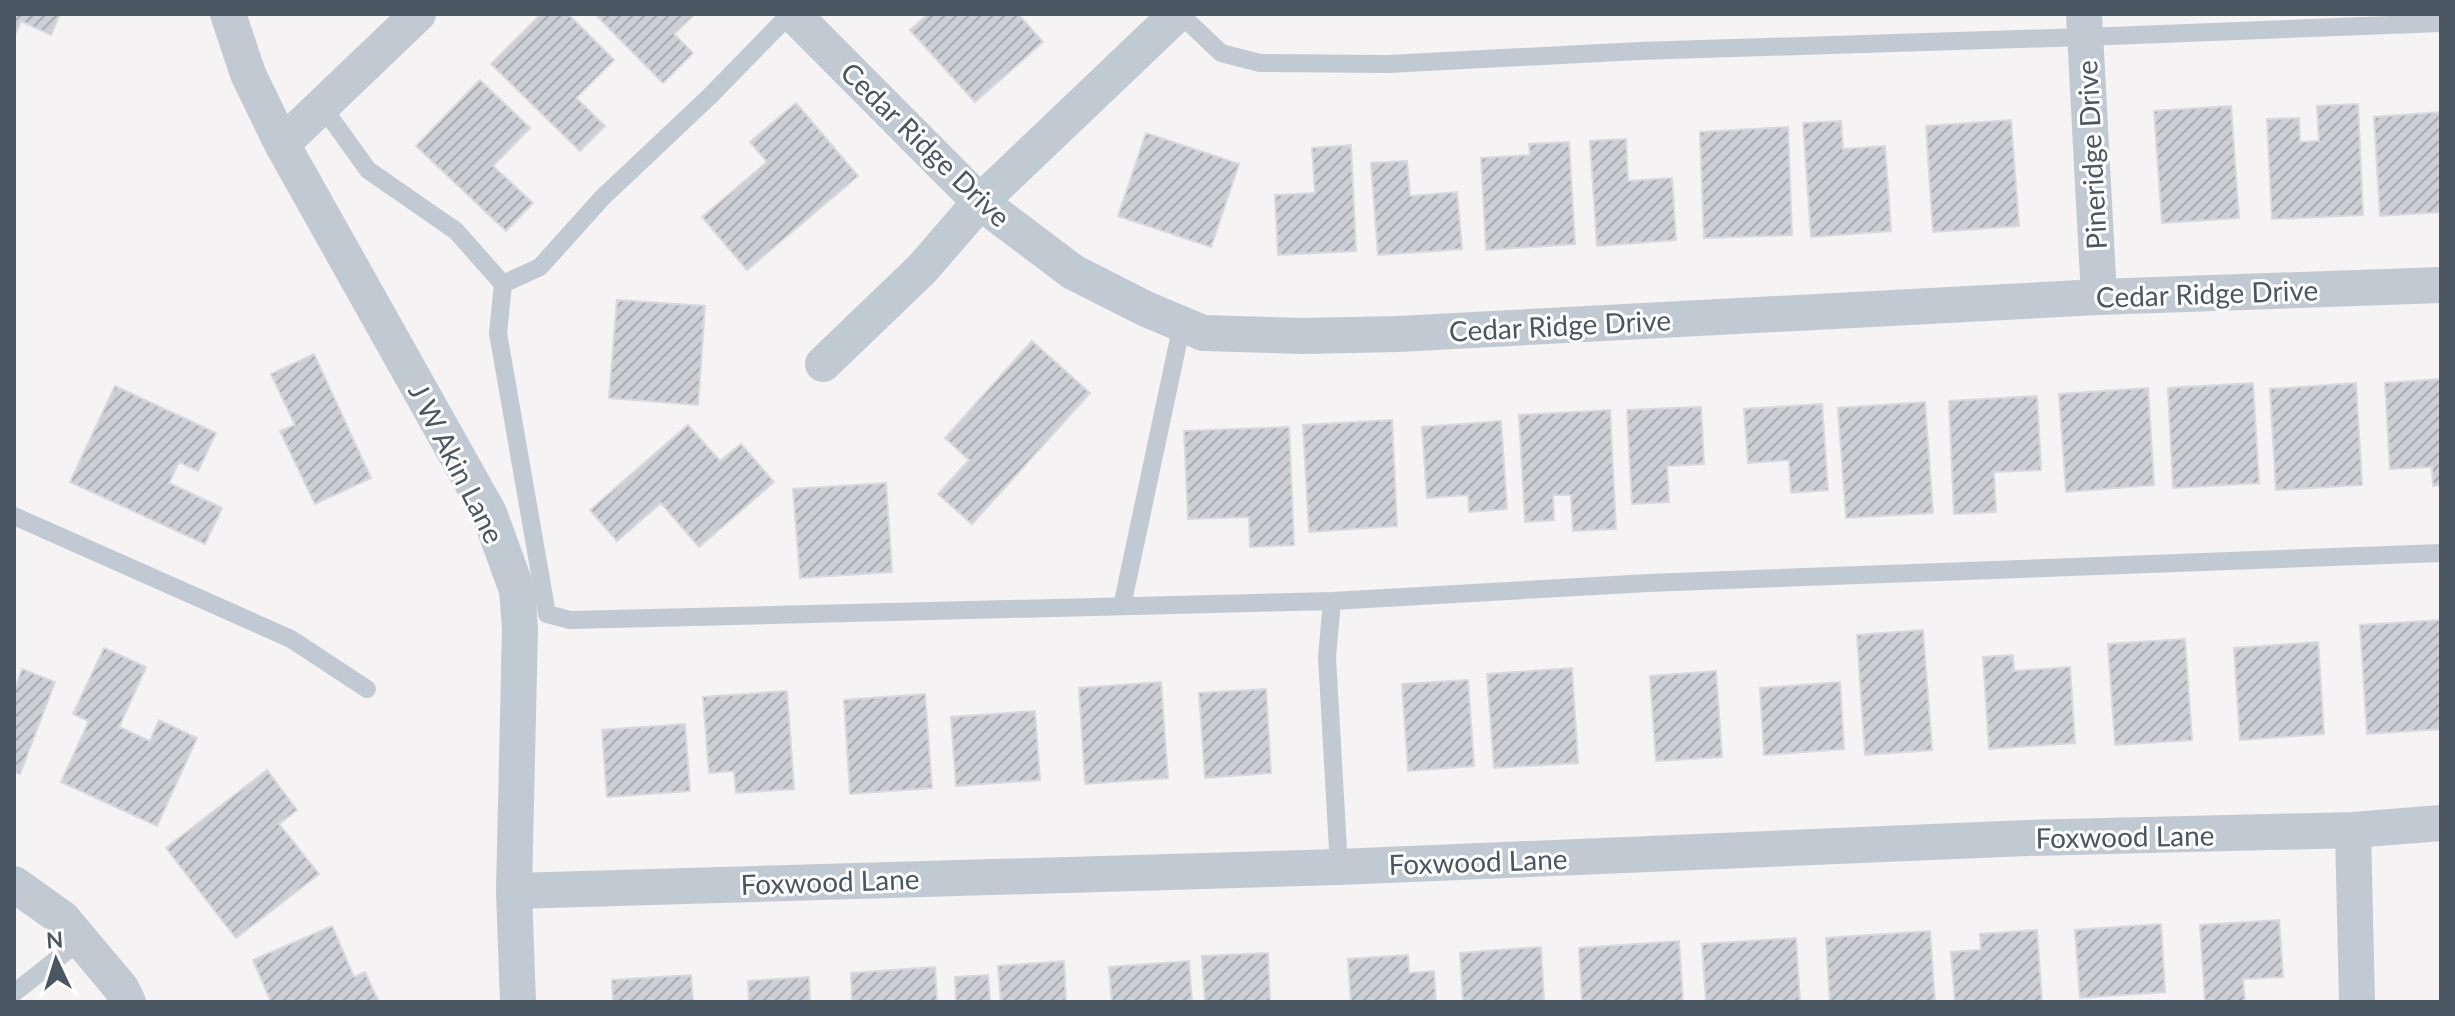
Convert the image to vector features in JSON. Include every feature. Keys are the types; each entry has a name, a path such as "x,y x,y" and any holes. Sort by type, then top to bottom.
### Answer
{"street":[{"name":"J W Akin Lane","path":"228,14 248,74 282,144 489,513 517,590 520,628 514,891 518,1002"},
{"path":"282,144 418,14"},
{"name":"Cedar Ridge Drive","path":"792,14 980,202 1073,272 1146,309 1203,333 1302,336 1398,334 2099,297 2441,285"},
{"path":"823,364 922,269 980,202 1179,14"},
{"name":"Pineridge Drive","path":"2085,26 2099,297"},
{"name":"Foxwood Lane","path":"514,891 1339,867 2027,838 2353,830 2441,823"},
{"path":"2353,830 2357,1002"},
{"path":"14,884 63,919 121,988 128,1002"}],"lane":[{"path":"503,284 540,267 610,190 792,14"},
{"path":"1179,14 1221,53 1260,63 1388,64 2085,26 2441,23"},
{"path":"322,106 368,170 456,231 503,284 498,333 547,614 570,620 1332,601 1648,583 2441,553"},
{"path":"1122,606 1182,324"},
{"path":"14,516 291,639 367,689"},
{"path":"1332,601 1327,657 1339,867"},
{"path":"14,993 81,940"}],"building":[{"path":"14,14 60,14 51,35 21,21 14,37"},
{"path":"541,14 568,14 614,60 576,98 605,126 580,151 491,64"},
{"path":"595,14 695,14 674,34 693,53 663,83"},
{"path":"928,14 1018,14 1043,42 975,102 910,30"},
{"path":"480,80 530,128 493,166 533,203 506,231 416,146"},
{"path":"796,103 858,176 747,270 702,217 767,162 750,142"},
{"path":"2358,104 2363,215 2272,219 2267,119 2299,118 2300,142 2319,141 2317,106"},
{"path":"2231,106 2239,218 2162,223 2154,111"},
{"path":"2441,112 2441,212 2380,216 2374,117"},
{"path":"2011,120 2019,226 1933,232 1926,126"},
{"path":"1841,121 1843,149 1885,146 1891,231 1811,237 1803,123"},
{"path":"1788,127 1792,235 1704,238 1700,132"},
{"path":"1146,133 1239,164 1211,247 1118,216"},
{"path":"1626,139 1628,181 1672,178 1676,240 1597,246 1590,141"},
{"path":"1569,142 1575,244 1486,250 1481,158 1530,155 1529,144"},
{"path":"1351,145 1356,251 1278,255 1275,195 1315,193 1312,148"},
{"path":"1407,161 1410,196 1457,192 1462,249 1378,255 1371,163"},
{"path":"617,300 705,306 698,405 609,398"},
{"path":"1032,341 1090,393 972,524 938,494 969,460 945,438"},
{"path":"314,354 371,478 315,504 280,431 295,425 271,374"},
{"path":"2441,379 2441,485 2433,486 2432,467 2390,469 2385,383"},
{"path":"2253,383 2259,483 2173,488 2168,388"},
{"path":"2356,383 2362,485 2276,490 2270,389"},
{"path":"115,386 216,433 198,471 179,462 169,483 222,508 205,544 70,482"},
{"path":"2148,388 2154,485 2066,492 2059,394"},
{"path":"2037,396 2041,470 1994,472 1996,512 1954,514 1949,401"},
{"path":"1925,402 1933,513 1846,518 1838,408"},
{"path":"1822,404 1828,490 1791,493 1789,460 1748,463 1744,409"},
{"path":"1701,407 1704,464 1667,466 1669,502 1632,504 1627,410"},
{"path":"1610,410 1616,529 1573,531 1571,495 1553,495 1554,520 1525,522 1519,415"},
{"path":"1392,420 1397,526 1309,532 1303,425"},
{"path":"1501,421 1507,509 1469,512 1468,495 1427,498 1422,427"},
{"path":"688,425 720,461 741,444 774,482 699,547 661,503 617,541 590,510"},
{"path":"1289,427 1294,545 1250,547 1249,517 1188,519 1184,431"},
{"path":"886,483 892,572 800,578 793,489"},
{"path":"2441,620 2441,729 2367,734 2360,625"},
{"path":"1923,630 1932,750 1865,755 1857,635"},
{"path":"2185,639 2192,740 2115,745 2108,644"},
{"path":"2318,642 2324,734 2240,740 2234,648"},
{"path":"104,648 146,667 119,727 150,741 159,720 197,738 157,826 61,782 89,721 73,714"},
{"path":"2013,655 2014,671 2070,667 2075,743 1989,749 1983,657"},
{"path":"1572,668 1578,763 1494,768 1487,674"},
{"path":"22,669 55,682 20,774 14,772 14,685"},
{"path":"1716,671 1722,757 1656,761 1650,676"},
{"path":"1468,680 1474,766 1408,771 1402,684"},
{"path":"1161,682 1168,778 1085,784 1079,688"},
{"path":"1840,682 1844,749 1764,755 1760,688"},
{"path":"1266,689 1271,773 1205,778 1199,693"},
{"path":"787,691 794,789 736,793 734,771 709,773 703,697"},
{"path":"925,694 932,788 850,794 844,700"},
{"path":"1035,711 1040,780 956,786 951,717"},
{"path":"685,724 690,791 607,797 602,730"},
{"path":"267,770 297,810 279,824 319,874 236,938 166,848"},
{"path":"2279,920 2283,977 2243,979 2245,1002 2205,1002 2200,925"},
{"path":"2161,924 2165,992 2080,998 2075,930"},
{"path":"332,926 354,977 365,972 379,1002 271,1002 253,960"},
{"path":"2037,930 2042,1002 1955,1002 1951,952 1981,950 1980,934"},
{"path":"1930,931 1935,1002 1830,1002 1826,938"},
{"path":"1796,938 1800,1002 1706,1002 1702,944"},
{"path":"1679,941 1683,1002 1582,1002 1579,948"},
{"path":"1541,947 1544,1002 1463,1002 1460,953"},
{"path":"1268,953 1270,1002 1205,1002 1202,956"},
{"path":"1408,955 1409,973 1434,971 1436,1002 1351,1002 1348,959"},
{"path":"1064,961 1066,1002 1001,1002 998,966"},
{"path":"1189,961 1192,1002 1112,1002 1109,967"},
{"path":"935,967 937,1002 852,1002 851,973"},
{"path":"691,975 693,1002 613,1002 612,980"},
{"path":"988,975 990,1002 956,1002 955,977"},
{"path":"809,977 810,1002 749,1002 748,981"}]}
